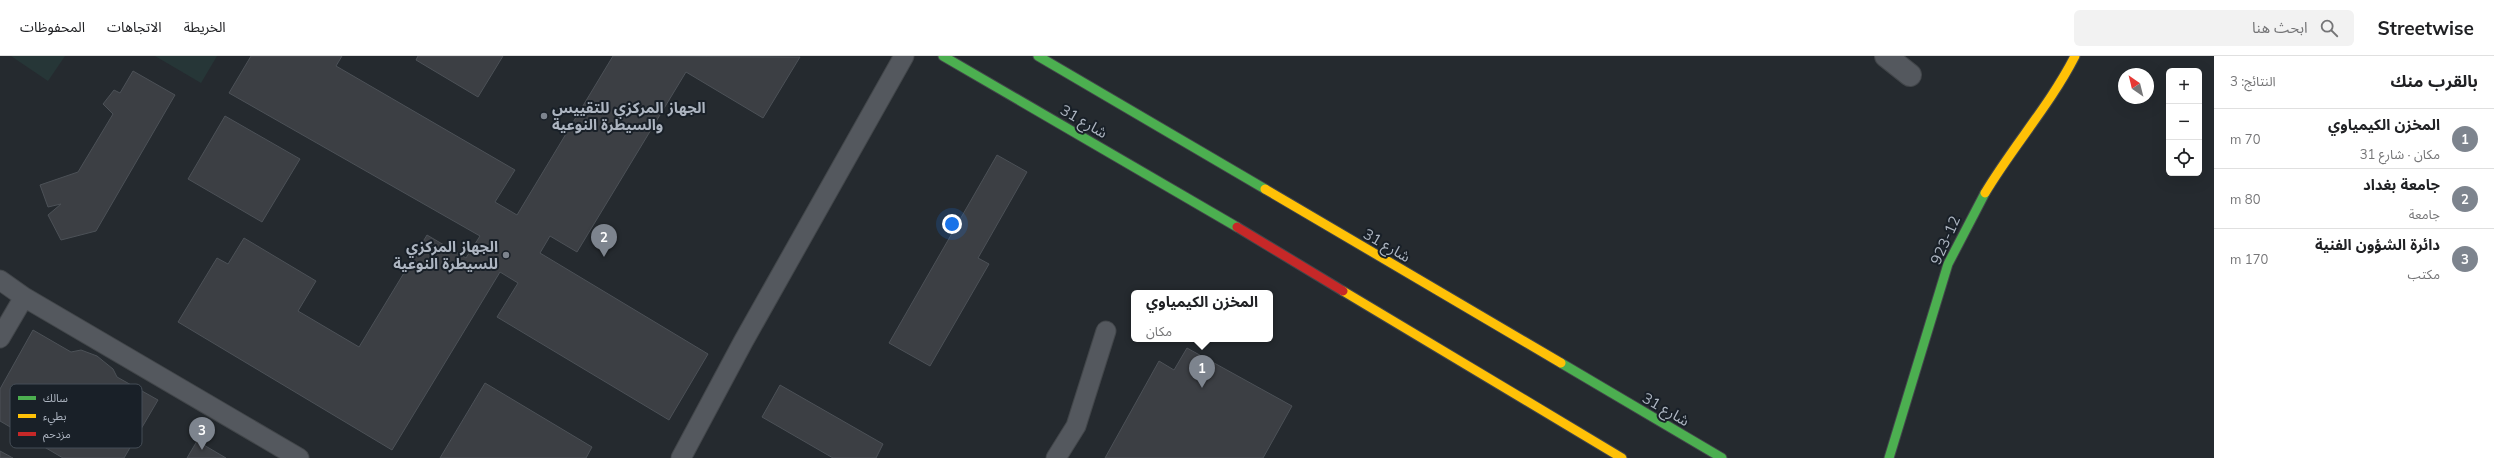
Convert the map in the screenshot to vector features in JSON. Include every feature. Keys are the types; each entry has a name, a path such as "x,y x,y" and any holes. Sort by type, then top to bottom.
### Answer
{"street":[{"name":"شارع 31","path":"943,56 1137,167 1622,458"},
{"name":"شارع 31","path":"1038,56 1722,458"},
{"path":"1886,56 1910,75"},
{"name":"923-12","path":"1889,458 1948,264 1971,217 1995,177 2062,82 2075,56"}],"lane":[{"path":"681,458 743,342 904,56"},
{"path":"0,280 24,297 299,458"},
{"path":"0,338 24,297"},
{"path":"1056,458 1076,426 1106,330"}],"shaded area":[{"path":"11,56 65,56 48,81"},
{"path":"155,56 217,56 201,83"}],"building":[{"name":"الجهاز المركزي للسيطرة النوعية","path":"251,56 342,56 336,66 515,170 495,202 517,215 613,56 800,57 763,118 686,72 577,252 550,236 540,253 708,354 669,420 497,317 518,283 500,272 392,450 178,322 217,258 228,264 244,238 316,281 298,311 359,347 427,235 466,258 480,236 229,93"},
{"path":"418,56 503,56 478,97 416,60"},
{"path":"133,71 175,95 96,231 61,240 48,215 61,204 48,207 40,185 78,172 113,114 103,104 114,90 120,93"},
{"path":"225,116 300,159 262,222 188,179"},
{"path":"997,155 1027,172 978,258 989,264 930,366 889,343"},
{"path":"33,330 71,352 81,350 97,356 113,369 117,377 129,384 10,384 10,427 0,421 0,389"},
{"path":"1187,348 1292,406 1263,458 1105,458 1159,361 1174,370"},
{"path":"485,383 592,447 586,458 440,458"},
{"path":"780,385 883,444 876,458 833,458 762,417"},
{"path":"142,391 158,400 142,427"},
{"path":"197,441 226,458 187,458"},
{"path":"46,448 130,448 124,458 63,458"},
{"path":"0,451 13,458 0,458"}],"traffic: fast":[{"path":"943,56 1237,227"},
{"path":"1038,56 1265,189"},
{"path":"1889,458 1948,264 1985,193"},
{"path":"1561,363 1722,458"}],"traffic: slow":[{"path":"1985,193 2043,108 2075,56"},
{"path":"1265,189 1561,363"},
{"path":"1343,291 1622,458"}],"traffic: jam":[{"path":"1237,227 1343,291"}],"place":[{"name":"الجهاز المركزي للتقييس والسيطرة النوعية","path":"544,116"},
{"name":"الجهاز المركزي للسيطرة النوعية","path":"506,255"},
{"name":"جامعة بغداد","path":"604,257"},
{"name":"المخزن الكيمياوي","path":"1202,388"},
{"name":"دائرة الشؤون الفنية","path":"202,450"}]}
